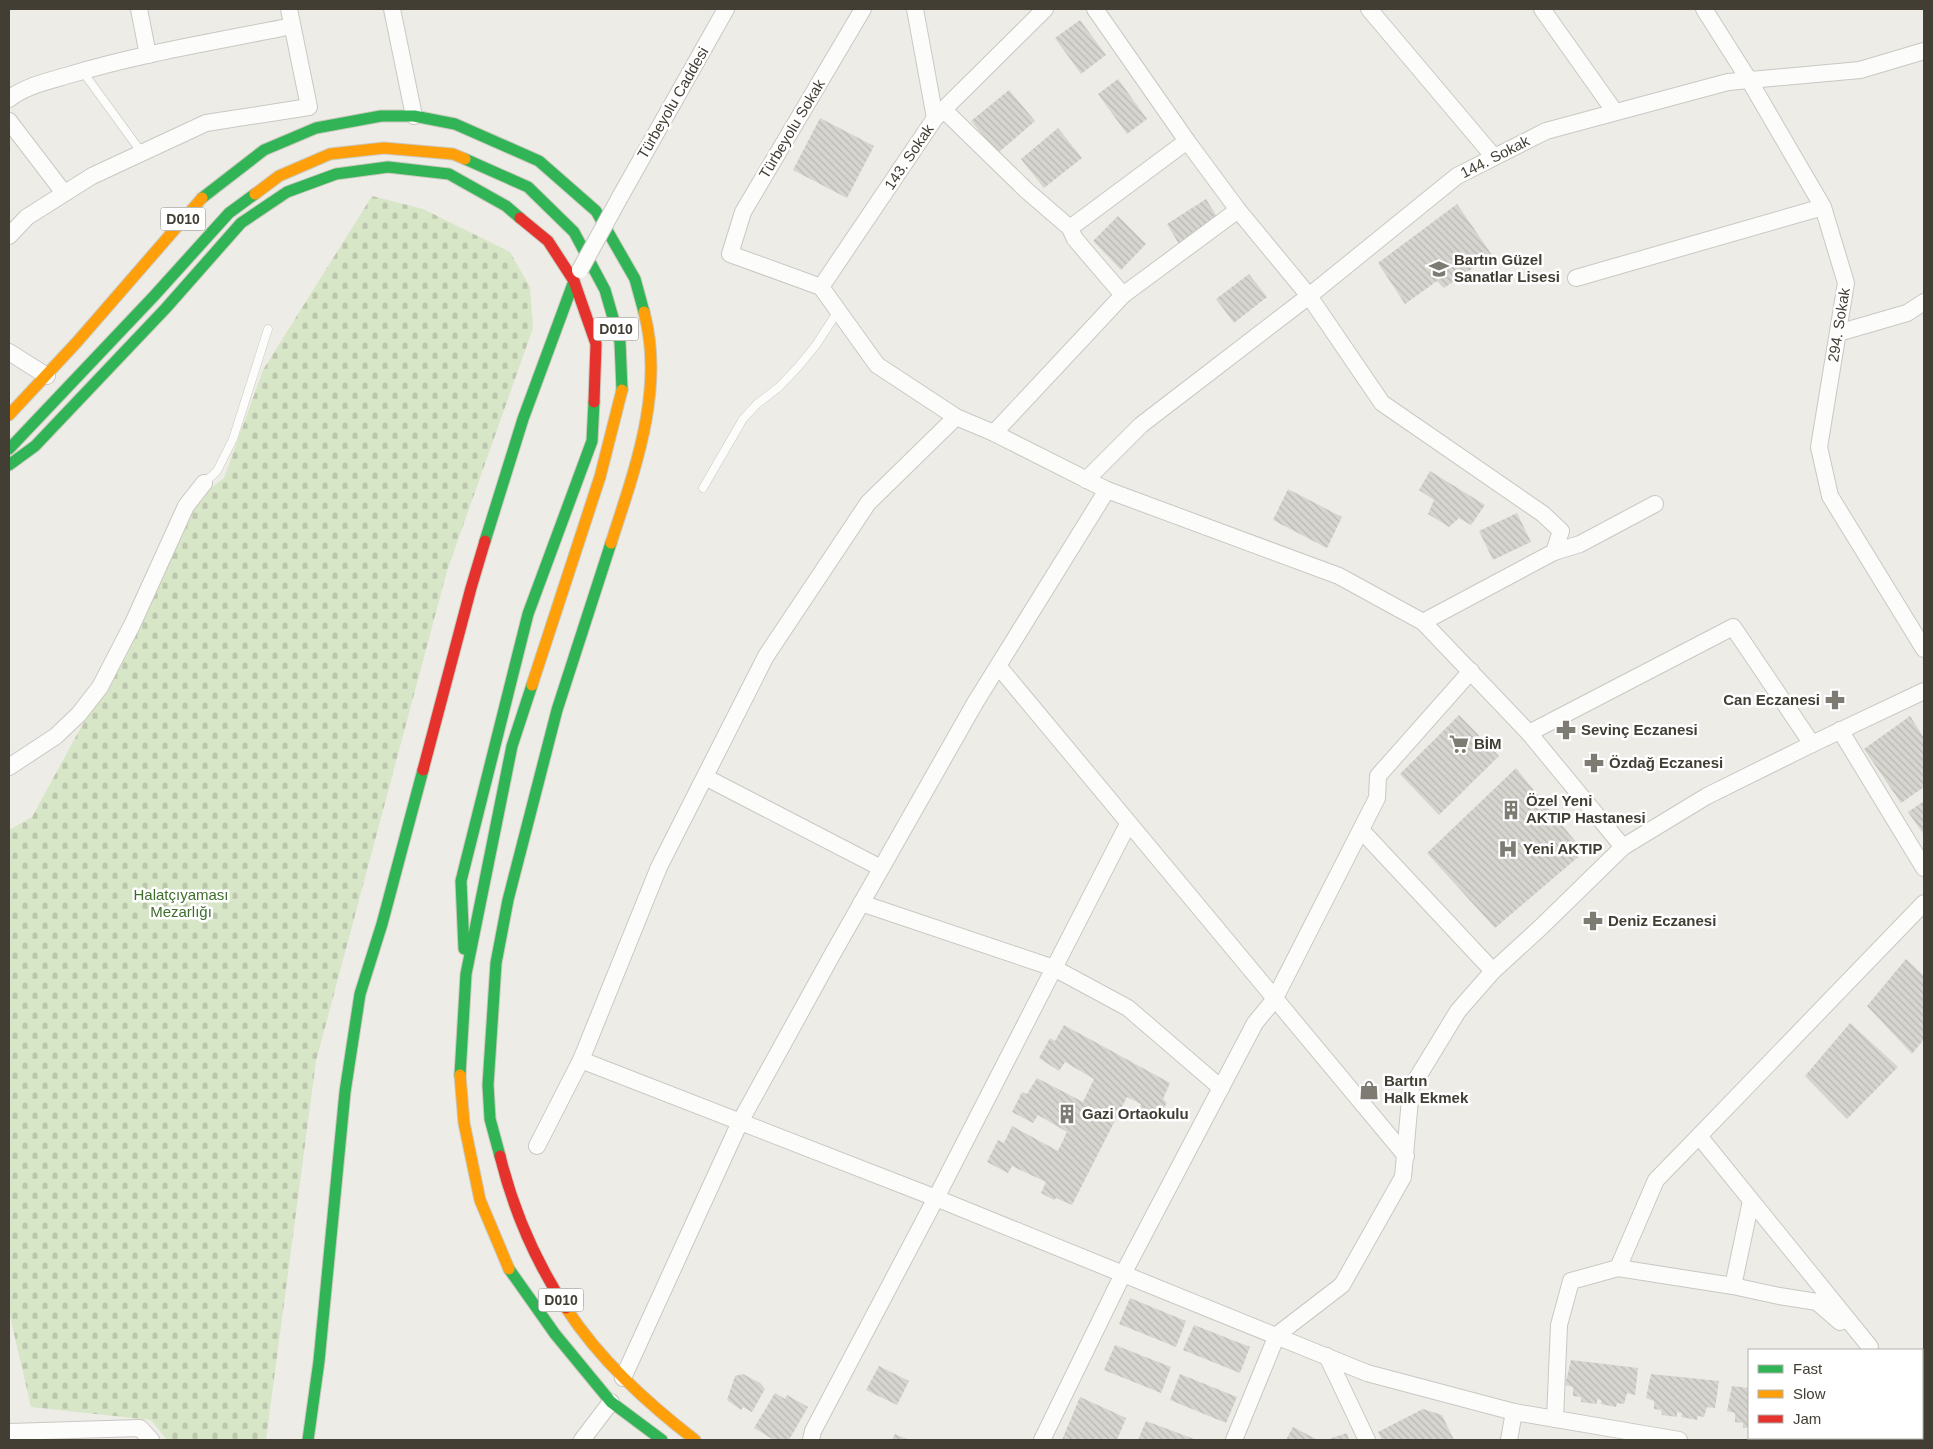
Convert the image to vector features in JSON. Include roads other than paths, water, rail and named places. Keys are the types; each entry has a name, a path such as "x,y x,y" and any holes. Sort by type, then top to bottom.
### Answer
{"main road":[{"name":"D010","path":"9,415 47,376 206,193 264,150 316,128 381,116 414,116 455,124 539,161 596,211 635,278 650,334 650,398 636,467 557,710 508,900 496,963 488,1084 490,1119 504,1173 546,1277 580,1329 623,1378 658,1411 695,1440"},
{"name":"D010","path":"9,449 154,296 229,213 279,176 330,154 384,148 452,154 528,187 574,232 605,290 618,333 622,394 600,477 512,746 479,903 466,982 460,1080 464,1123 480,1200 508,1267 556,1334 611,1402 662,1440"},
{"path":"9,465 35,446 166,308 241,223 287,192 336,174 388,168 449,174 506,206 548,241 577,276 596,344 592,441 528,614 461,881 466,982"},
{"path":"308,1440 319,1361 345,1092 360,994 382,924 471,588 523,419 577,276"}],"street":[{"path":"139,9 148,56"},
{"path":"9,236 27,217 92,176 206,124 309,107 288,9"},
{"path":"392,9 414,116"},
{"name":"Türbeyolu Caddesi","path":"577,276 726,9"},
{"name":"Türbeyolu Sokak","path":"821,287 730,254 743,212 863,9"},
{"name":"143. Sokak","path":"821,287 940,114 914,9"},
{"path":"1045,9 940,114 1070,228 1075,240 1123,295"},
{"path":"1095,9 1187,141 1238,210 1309,296 1382,403 1543,514 1561,531 1554,552"},
{"path":"1369,9 1494,157"},
{"path":"1542,9 1615,112"},
{"name":"294. Sokak","path":"1704,9 1749,80 1823,207 1846,283 1819,448 1830,496 1924,649"},
{"path":"9,99 24,90 108,64 292,26"},
{"name":"144. Sokak","path":"1086,480 1141,425 1309,296 1457,176 1494,157 1546,131 1728,82 1860,70 1924,51"},
{"path":"9,121 64,193"},
{"path":"1070,228 1187,141"},
{"path":"1576,278 1823,207"},
{"path":"994,433 1123,295 1238,210"},
{"path":"821,287 877,364 956,416 1107,490 1339,576 1423,622 1529,733 1623,847"},
{"path":"1838,333 1907,313 1924,302"},
{"path":"9,352 47,376"},
{"path":"537,1146 581,1060 659,867 766,656 868,503 956,416"},
{"path":"9,767 56,736 79,714 100,687 133,623 186,506 204,483"},
{"path":"623,1378 740,1122 861,903 975,703 1107,490"},
{"path":"1423,622 1554,552 1580,544 1655,504"},
{"path":"1529,733 1733,627 1812,744"},
{"path":"999,667 1274,1000 1406,1156"},
{"path":"1042,1440 1123,1274 1256,1023 1274,1000 1377,798 1378,776 1471,671"},
{"path":"1234,1440 1276,1335 1342,1285 1403,1177 1411,1088 1458,1011 1493,971 1623,847 1707,796 1924,691"},
{"path":"1840,730 1924,868"},
{"path":"705,776 881,868"},
{"path":"811,1440 813,1431 936,1198 1128,824"},
{"path":"1360,830 1493,971"},
{"path":"861,903 1054,968 1128,1008 1221,1088"},
{"path":"1618,1268 1656,1180 1924,903"},
{"path":"581,1060 936,1198 1367,1373 1514,1412 1679,1440"},
{"path":"1699,1136 1871,1349"},
{"path":"1733,1286 1752,1200"},
{"path":"1555,1419 1559,1325 1571,1281 1618,1268 1733,1286 1817,1302 1871,1349"},
{"path":"1327,1356 1367,1440"},
{"path":"582,1440 611,1402"},
{"path":"1509,1440 1514,1412"},
{"path":"9,1432 140,1428 151,1440"}],"lane":[{"path":"83,71 142,153"},
{"path":"703,488 743,419 798,367 816,346 838,311"},
{"path":"204,483 217,471 233,439 268,329"}],"place":[{"name":"Bartın Güzel Sanatlar Lisesi","path":"1439,269"},
{"name":"Can Eczanesi","path":"1835,700"},
{"name":"Sevinç Eczanesi","path":"1566,730"},
{"name":"BİM","path":"1459,744"},
{"name":"Özdağ Eczanesi","path":"1594,763"},
{"name":"Özel Yeni AKTIP Hastanesi","path":"1511,810"},
{"name":"Yeni AKTIP","path":"1508,849"},
{"name":"Deniz Eczanesi","path":"1593,921"},
{"name":"Bartın Halk Ekmek","path":"1369,1090"},
{"name":"Gazi Ortaokulu","path":"1067,1114"}],"park label":[{"name":"Halatçıyaması Mezarlığı","path":"181,904"}]}
